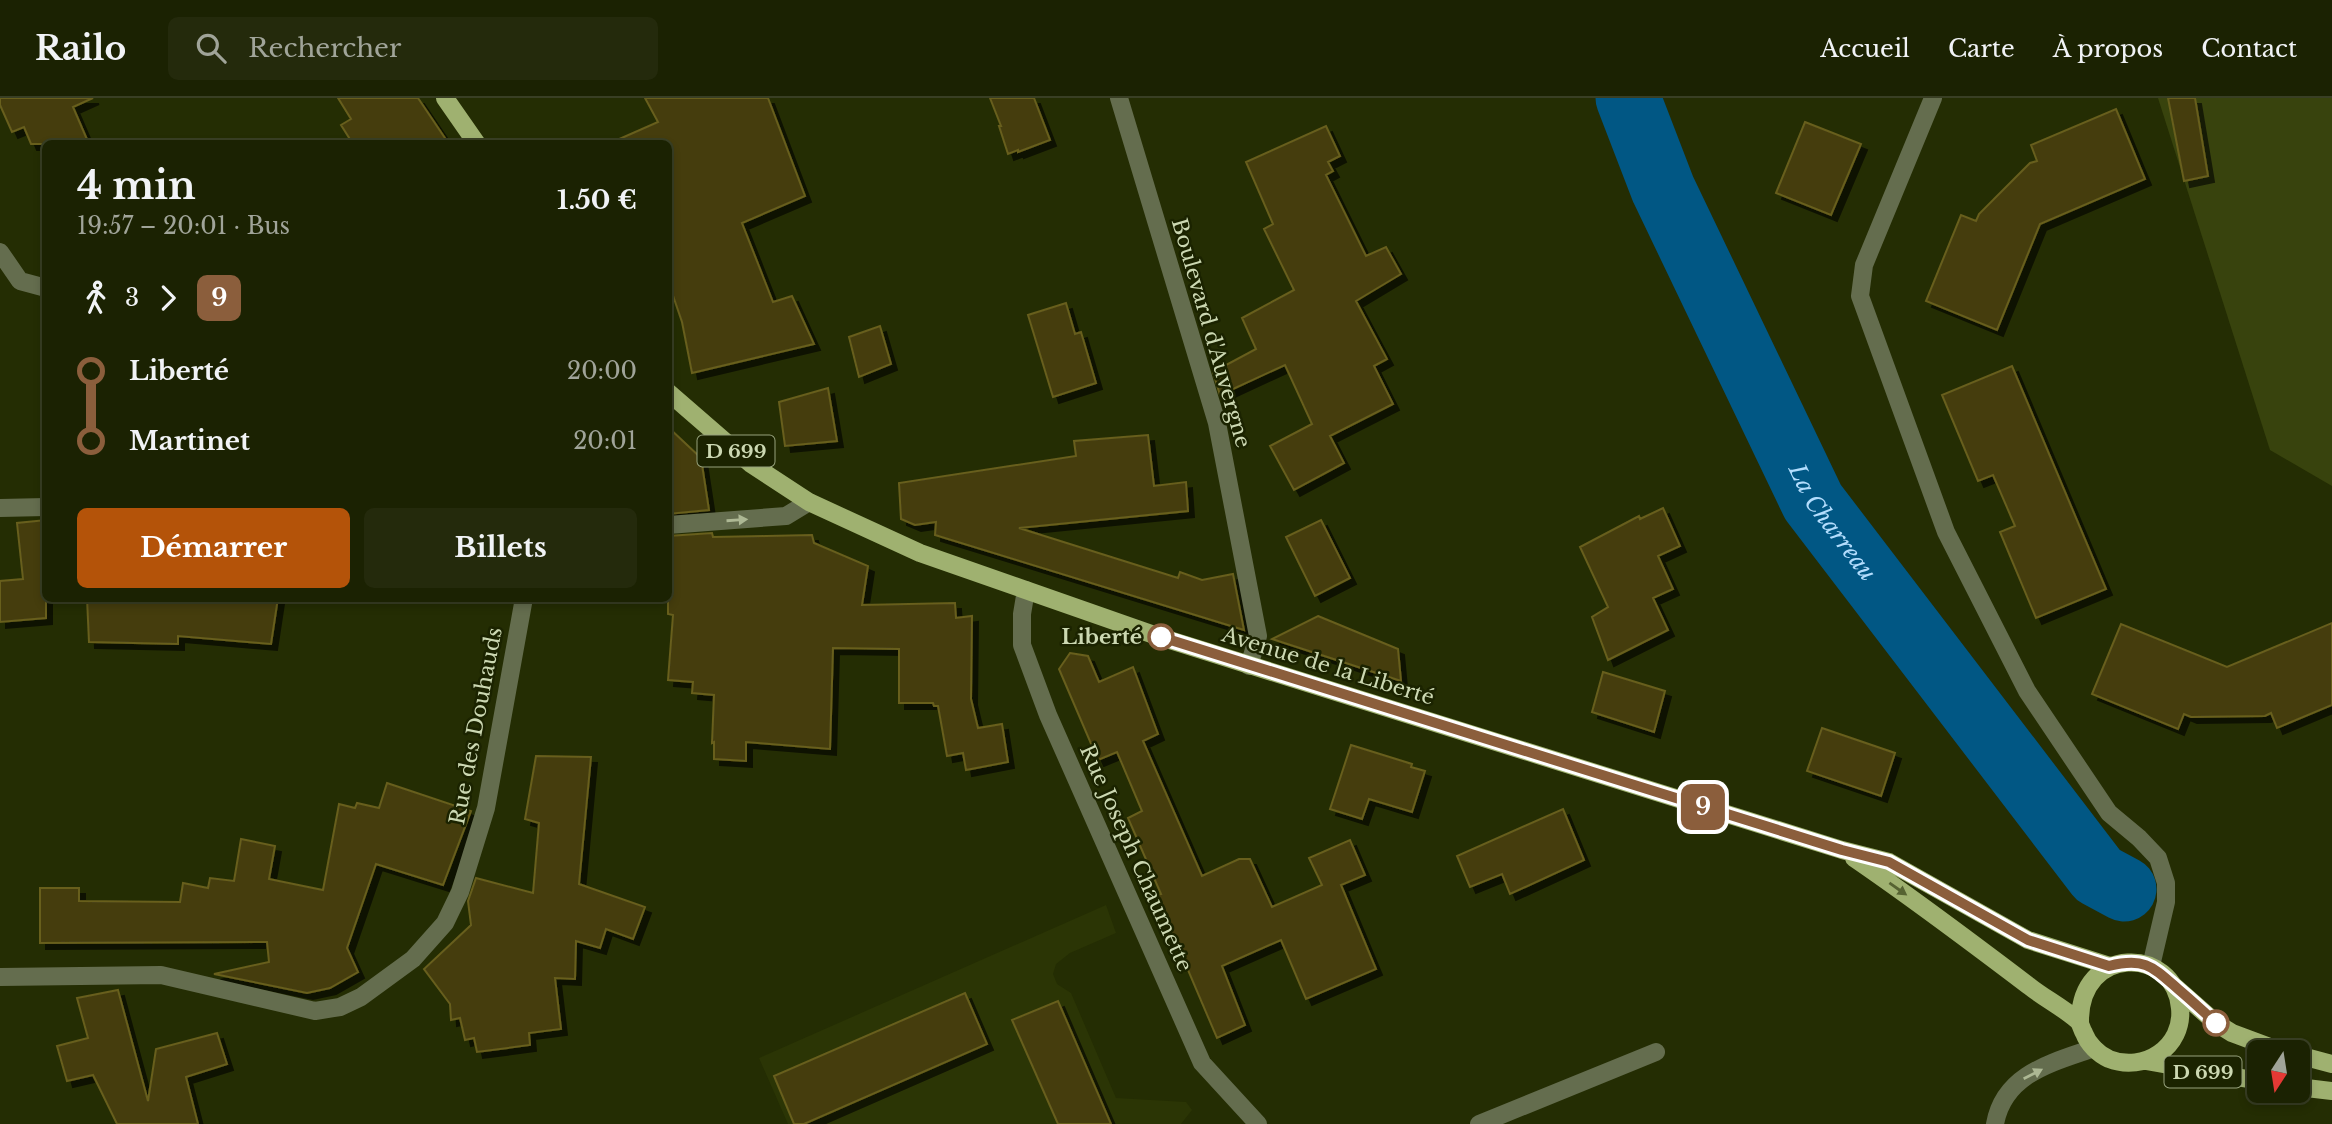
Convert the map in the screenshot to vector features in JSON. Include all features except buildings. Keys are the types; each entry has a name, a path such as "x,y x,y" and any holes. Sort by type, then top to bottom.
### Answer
{"main road":[{"path":"445,98 474,140"},
{"name":"D 699","path":"672,396 751,464 809,502"},
{"name":"Avenue de la Liberté","path":"809,502 920,553 1249,666 1842,850 1889,862 2028,940 2109,966 2130,962 2151,966"},
{"name":"Avenue de la Liberté","path":"1842,850 1931,911 2028,986 2080,1022 2085,1036 2094,1048"},
{"path":"2080,1022 2080,1005 2085,989 2095,975 2109,966"},
{"path":"2094,1048 2105,1057 2132,1064 2158,1055 2176,1035 2181,1010 2178,997 2172,984 2151,966"},
{"name":"D 699","path":"2172,984 2216,1023 2251,1040"},
{"path":"2310,1058 2332,1064"},
{"name":"D 699","path":"2146,1061 2247,1079"},
{"path":"2310,1088 2332,1091"}],"street":[{"name":"Boulevard d'Auvergne","path":"1119,98 1217,423 1258,636 1249,666"},
{"path":"1933,98 1864,265 1860,296 1946,532 2027,691 2109,813 2158,858 2166,883 2166,902 2151,966"},
{"path":"0,252 20,281 42,287"},
{"path":"672,525 786,516 809,502"},
{"path":"0,508 42,506"},
{"name":"Rue Joseph Chaumette","path":"1026,590 1022,614 1022,645 1048,715 1202,1063 1258,1124"},
{"name":"Rue des Douhauds","path":"0,977 161,975 315,1011 340,1007 361,998 413,959 445,923 460,892 486,808 523,602"},
{"path":"1995,1124 1998,1107 2015,1083 2063,1059 2094,1048"},
{"path":"1479,1124 1656,1052"}],"shaded area":[{"path":"2158,98 2332,98 2332,486 2270,450"},
{"path":"1106,905 1116,933 1070,953 1056,964 1053,974 1057,984 1071,993 1116,1098 1186,1102 1192,1110 1181,1124 788,1124 759,1058"}],"waterway":[{"name":"La Charreau","path":"1628,98 1663,189 1813,502 2098,875 2124,889"}],"bus line":[{"name":"9","path":"1161,637 1842,850 1889,862 2028,940 2109,966 2123,962 2151,966 2216,1023"}],"place":[{"name":"Liberté","path":"1161,637"}]}
